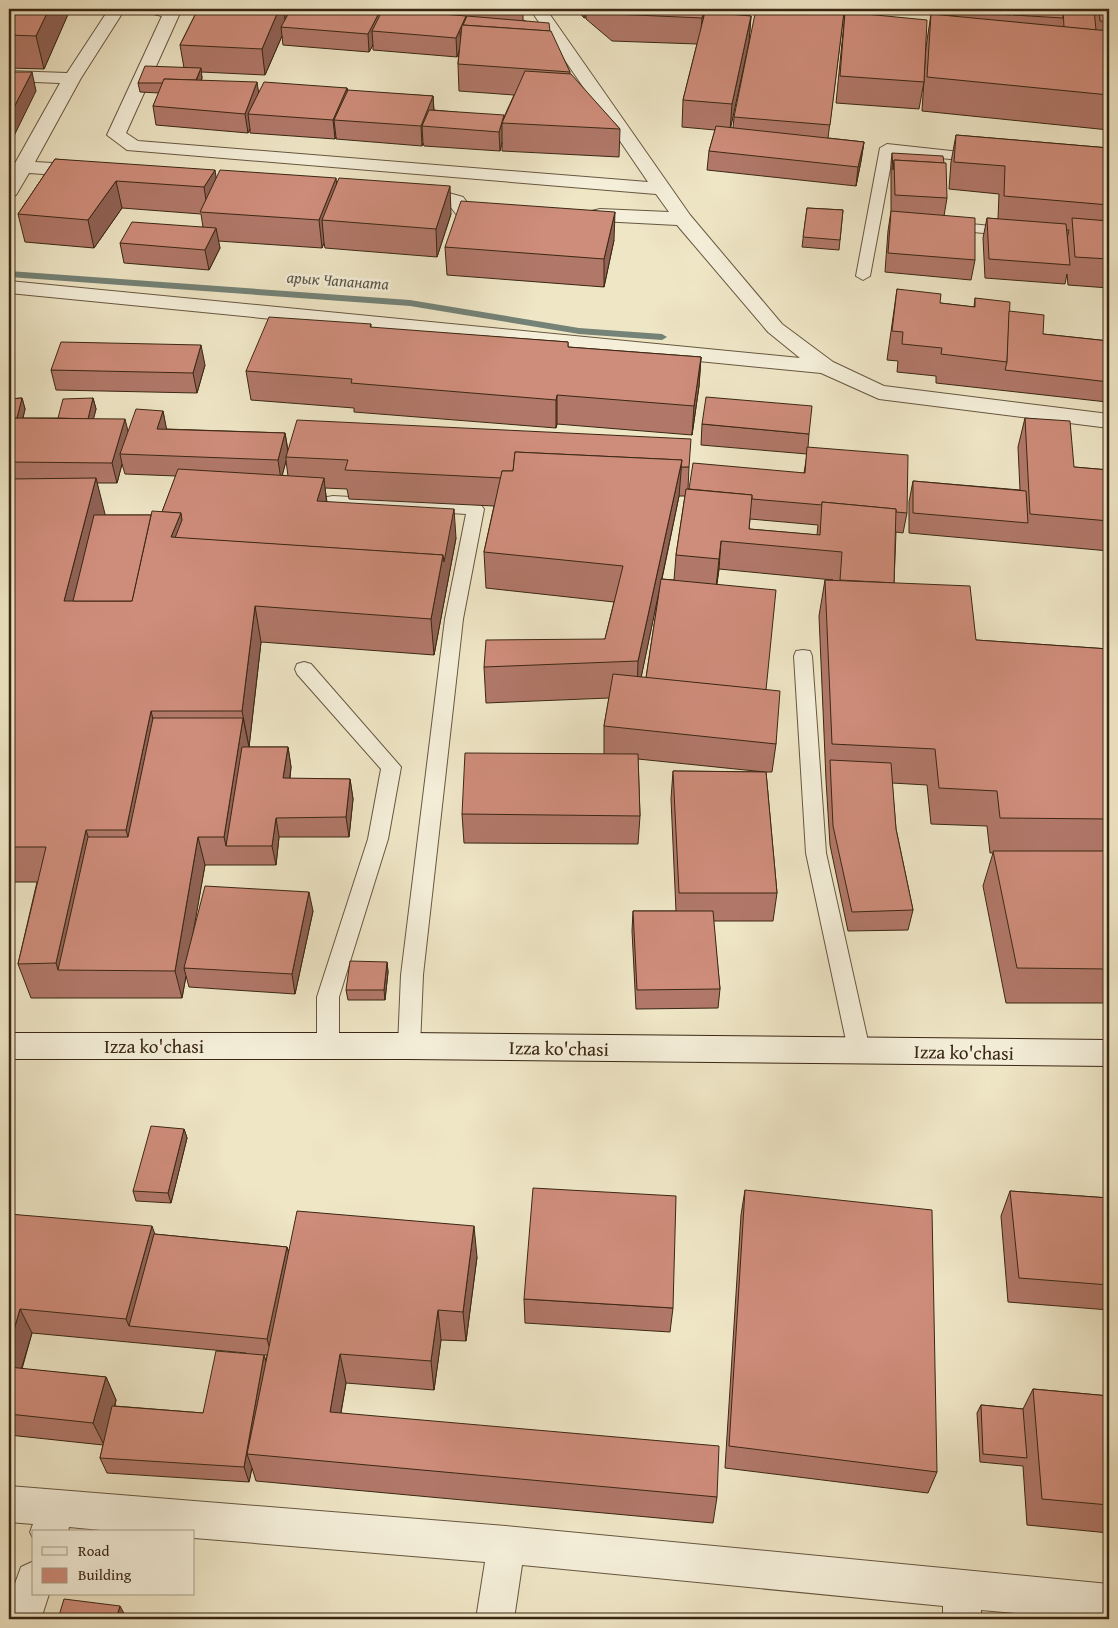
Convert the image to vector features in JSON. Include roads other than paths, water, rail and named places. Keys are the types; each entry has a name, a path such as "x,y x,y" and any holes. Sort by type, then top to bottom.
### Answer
{"street":[{"path":"9,191 72,78 117,9"},
{"path":"155,9 172,14 116,135 134,146 663,189"},
{"path":"538,9 683,219 776,328 825,367 879,392 1109,421"},
{"path":"542,38 561,40"},
{"path":"9,76 72,78"},
{"path":"24,166 103,172"},
{"path":"398,193 438,196 456,201 470,218 505,225"},
{"path":"561,229 574,221 600,216 683,219"},
{"path":"9,287 825,367"},
{"name":"Izza ko'chasi","path":"9,1046 409,1046 1109,1053"},
{"path":"9,1504 52,1520 506,1545 962,1604 1109,1603"},
{"path":"495,1619 506,1545"},
{"path":"22,1619 32,1586"}],"lane":[{"path":"863,276 887,148 994,159"},
{"path":"931,225 1030,233"},
{"path":"332,501 475,510 454,619 412,975 409,1046"},
{"path":"803,656 816,853 860,1050"},
{"path":"304,669 391,767 378,839 328,997 328,1046"}],"waterway":[{"name":"арык Чапаната","path":"9,274 410,303 579,331 662,337"}]}
